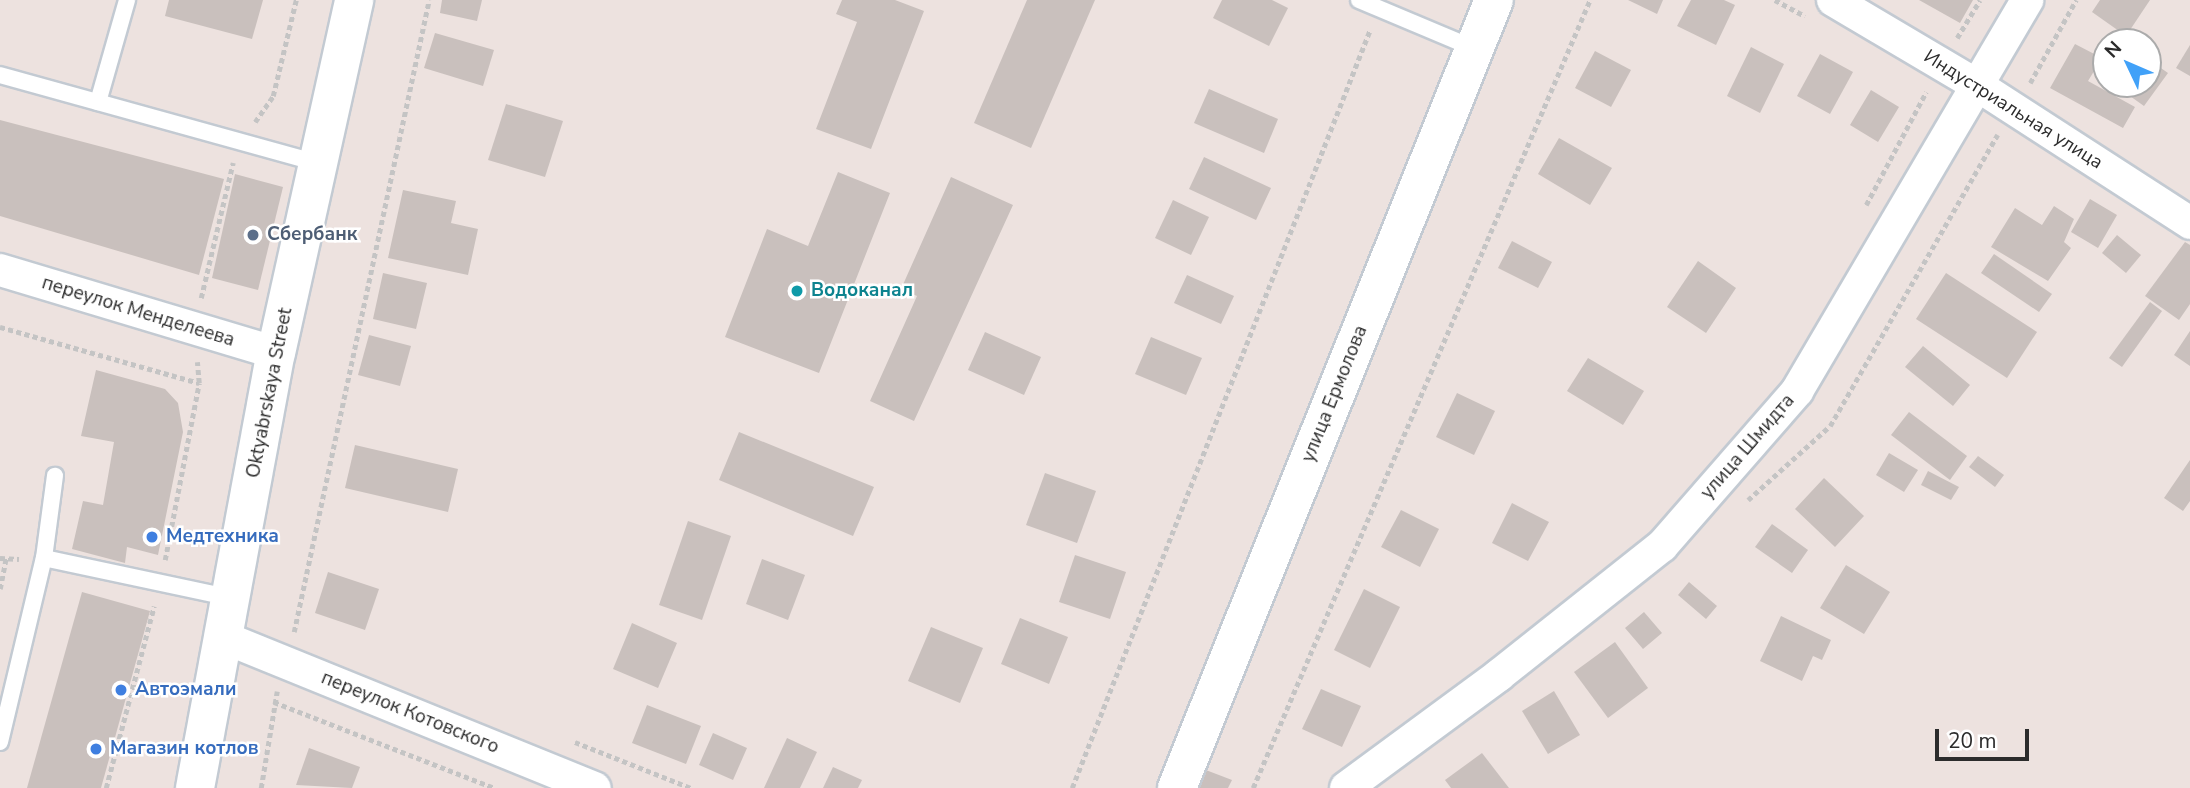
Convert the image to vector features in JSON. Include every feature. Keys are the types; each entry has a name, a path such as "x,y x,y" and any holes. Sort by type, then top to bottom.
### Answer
{"street":[{"name":"Oktyabrskaya Street","path":"195,788 226,638 276,353 354,0"},
{"name":"улица Ермолова","path":"1177,788 1494,0"},
{"name":"улица Шмидта","path":"1346,788 1499,676 1662,546 1797,391 2027,0"},
{"name":"Индустриальная улица","path":"1821,9 1977,85 2190,223"},
{"name":"переулок Менделеева","path":"0,270 276,353"},
{"name":"переулок Котовского","path":"226,638 595,788"}],"lane":[{"path":"98,102 127,0"},
{"path":"1359,0 1473,48"},
{"path":"0,75 318,163"},
{"path":"0,742 44,558 55,476"},
{"path":"44,558 232,598"}],"path":[{"path":"106,788 160,582 198,383 196,329 204,278 241,141 273,96 296,0"},
{"path":"302,635 294,633 429,0"},
{"path":"1253,788 1590,0"},
{"path":"1774,0 1821,9"},
{"path":"1072,788 1378,8"},
{"path":"1860,217 1930,84"},
{"path":"0,327 198,383"},
{"path":"0,589 6,559"},
{"path":"261,788 274,702 495,788"},
{"path":"561,737 691,788"}],"building":[{"path":"169,0 263,0 252,39 165,16"},
{"path":"442,0 482,0 477,21 440,13"},
{"path":"842,0 895,0 924,11 871,149 816,129 857,22 836,14"},
{"path":"1027,0 1095,0 1031,148 974,123"},
{"path":"1222,0 1272,0 1288,8 1269,46 1213,18"},
{"path":"1628,0 1663,0 1657,14"},
{"path":"1691,0 1724,0 1735,5 1716,45 1677,26"},
{"path":"1919,0 1973,0 1960,23"},
{"path":"2100,0 2150,0 2131,28 2115,28 2092,12"},
{"path":"435,33 494,50 483,86 424,68"},
{"path":"2075,44 2092,53 2092,74 2088,81 2092,83 2092,98 2119,98 2135,107 2123,128 2050,88"},
{"path":"2190,45 2190,76 2176,68"},
{"path":"1751,47 1784,64 1760,113 1727,96"},
{"path":"1595,51 1631,70 1611,107 1575,88"},
{"path":"1820,54 1853,72 1830,114 1797,96"},
{"path":"2162,69 2168,73 2162,81"},
{"path":"1209,89 1278,119 1264,153 1194,123"},
{"path":"1871,90 1899,107 1878,142 1850,125"},
{"path":"2133,98 2150,98 2144,106"},
{"path":"506,104 563,121 545,177 488,160"},
{"path":"0,120 224,179 199,275 0,216"},
{"path":"1559,138 1612,168 1590,205 1538,174"},
{"path":"1204,157 1271,188 1256,220 1189,189"},
{"name":"Водоканал","path":"838,172 890,193 819,373 725,337 767,229 808,246"},
{"path":"235,174 283,187 258,290 212,278"},
{"name":"Водоканал","path":"951,177 1013,205 914,421 870,401 917,296 901,289"},
{"path":"403,190 456,201 451,223 478,229 468,275 388,258"},
{"path":"2090,199 2117,215 2098,248 2071,232"},
{"path":"1173,200 1209,217 1191,255 1155,238"},
{"path":"2054,206 2074,219 2064,242 2071,248 2048,281 1991,247 2015,208 2042,225"},
{"path":"2117,235 2141,255 2126,273 2102,253"},
{"path":"1512,241 1552,262 1538,288 1498,268"},
{"path":"2185,242 2190,245 2190,304 2179,320 2145,296"},
{"path":"1994,254 2052,294 2039,312 1981,273"},
{"path":"1698,261 1736,288 1706,333 1667,307"},
{"path":"383,273 427,283 416,329 373,319"},
{"path":"1946,273 2037,332 2007,378 1916,319"},
{"path":"1187,275 1234,296 1221,324 1174,303"},
{"path":"2150,302 2162,311 2122,367 2109,358"},
{"path":"2190,331 2190,366 2174,355"},
{"path":"985,332 1041,357 1024,395 968,370"},
{"path":"369,335 411,346 400,386 358,375"},
{"path":"1151,337 1202,358 1186,395 1135,374"},
{"path":"1923,346 1970,385 1953,406 1905,367"},
{"path":"1588,358 1644,391 1623,425 1567,391"},
{"path":"96,370 165,389 178,403 183,432 158,555 127,547 125,563 72,549 83,501 103,505 114,442 81,436"},
{"path":"1457,393 1495,411 1474,455 1436,437"},
{"path":"1909,412 1967,456 1950,480 1891,435"},
{"path":"739,432 874,487 853,536 719,480"},
{"path":"355,445 458,469 448,512 345,488"},
{"path":"1889,453 1918,470 1904,492 1876,475"},
{"path":"1978,456 2004,475 1995,487 1969,467"},
{"path":"2190,460 2190,501 2183,511 2164,498"},
{"path":"1928,471 1959,487 1951,500 1921,485"},
{"path":"1045,473 1096,491 1077,543 1026,525"},
{"path":"1824,478 1864,516 1835,547 1795,509"},
{"path":"1512,503 1549,522 1528,561 1492,543"},
{"path":"1401,510 1439,529 1420,567 1381,547"},
{"path":"688,521 731,536 702,620 659,605"},
{"path":"1772,524 1808,550 1792,573 1755,547"},
{"path":"1075,555 1126,572 1110,619 1059,602"},
{"path":"762,559 805,575 788,620 746,604"},
{"path":"1846,565 1890,592 1864,634 1820,608"},
{"path":"328,572 379,589 365,630 315,613"},
{"path":"1689,582 1717,606 1706,619 1678,595"},
{"path":"1364,589 1400,607 1370,668 1334,650"},
{"path":"82,592 150,611 101,788 27,788"},
{"path":"1644,612 1662,633 1643,649 1625,628"},
{"path":"1781,616 1831,640 1822,660 1813,656 1802,681 1760,661"},
{"path":"1020,618 1068,637 1049,684 1001,664"},
{"path":"632,623 677,643 658,688 613,669"},
{"path":"931,627 983,648 960,703 908,681"},
{"path":"1615,642 1648,688 1608,718 1574,672"},
{"path":"1321,689 1361,706 1342,747 1302,729"},
{"path":"1554,691 1580,735 1548,754 1522,711"},
{"path":"647,705 701,726 686,764 632,743"},
{"path":"713,733 747,748 733,780 699,765"},
{"path":"787,738 817,752 800,788 764,788"},
{"path":"309,748 360,767 352,788 296,785"},
{"path":"1482,753 1509,788 1451,788 1445,780"},
{"path":"833,767 862,780 858,788 823,788"},
{"path":"1198,767 1232,780 1228,788 1190,788"}],"place":[{"name":"Сбербанк","path":"253,235"},
{"name":"Водоканал","path":"797,291"},
{"name":"Медтехника","path":"152,537"},
{"name":"Автоэмали","path":"121,690"},
{"name":"Магазин котлов","path":"96,749"}]}
